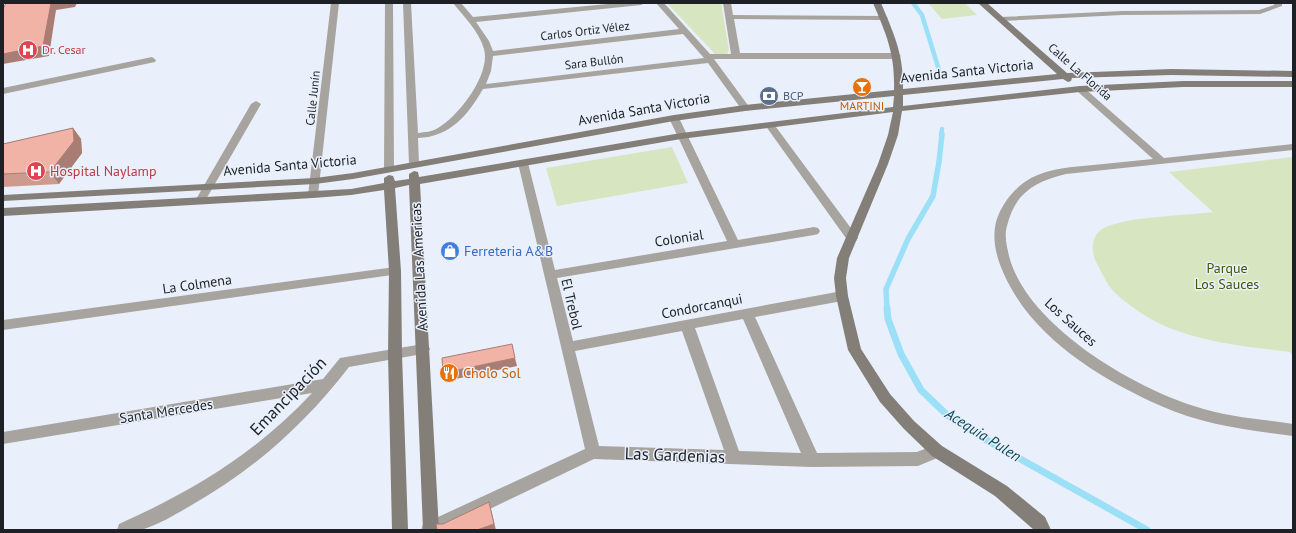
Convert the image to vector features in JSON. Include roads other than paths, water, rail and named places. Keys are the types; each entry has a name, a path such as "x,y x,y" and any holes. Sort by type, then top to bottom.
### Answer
{"main road":[{"path":"877,3 884,18 897,56 899,75 898,109 893,135 883,164 843,258 840,278 842,296 855,350 885,398 909,425 938,451 1001,491 1039,524 1043,530"},
{"name":"Calle La Florida","path":"982,3 1080,89"},
{"name":"Avenida Santa Victoria","path":"3,198 315,181 674,118 745,108 898,92 1065,76 1171,72 1293,74"},
{"name":"Avenida Santa Victoria","path":"3,212 313,195 390,186 681,136 898,109 1080,89 1183,84 1293,84"},
{"name":"Avenida Las Americas","path":"414,164 431,530"},
{"name":"Avenida Las Americas","path":"389,169 395,271 395,354 400,530"}],"street":[{"name":"Calle Junín","path":"313,195 335,3"},
{"name":"Avenida Las Americas","path":"389,3 389,169"},
{"name":"Avenida Las Americas","path":"407,3 414,164"},
{"path":"412,136 437,133 450,124 464,109 480,87 486,72 489,54 485,41 456,3"},
{"path":"470,20 641,3"},
{"path":"660,3 709,59 745,108"},
{"path":"727,3 736,56"},
{"path":"1001,19 1122,13 1260,12 1278,6 1278,3"},
{"path":"729,17 884,18"},
{"name":"Carlos Ortiz Vélez","path":"489,54 685,32"},
{"name":"Sara Bullón","path":"480,87 736,56 897,56"},
{"path":"3,91 152,60"},
{"name":"Calle La Florida","path":"1080,89 1162,161"},
{"path":"200,201 256,104"},
{"path":"674,118 681,136 734,244"},
{"path":"770,125 852,238"},
{"name":"Los Sauces","path":"1293,148 1066,171 1042,177 1022,189 1007,206 1000,228 1002,257 1016,288 1043,322 1080,353 1124,381 1167,402 1206,416 1293,430"},
{"name":"El Trebol","path":"522,163 593,452"},
{"name":"Colonial","path":"550,275 814,231"},
{"name":"La Colmena","path":"3,325 395,271"},
{"name":"Condorcanqui","path":"567,348 842,296"},
{"path":"747,313 812,460"},
{"path":"687,325 734,457"},
{"name":"Emancipación","path":"126,530 184,500 235,470 283,431 328,384 345,362 422,349"},
{"name":"Santa Mercedes","path":"3,438 328,384"},
{"name":"Las Gardenias","path":"431,530 593,452 812,460 918,459 938,451"}],"waterway":[{"name":"Acequia Pulen","path":"913,3 922,15 939,70"},
{"name":"Acequia Pulen","path":"941,135 942,129"},
{"name":"Acequia Pulen","path":"887,309 886,289 908,239 933,196 942,134"},
{"name":"Acequia Pulen","path":"887,308 888,319 901,354 921,390 947,415 983,438 1147,530"}],"place":[{"name":"Dr. Cesar","path":"28,50"},
{"name":"MARTINI","path":"862,87"},
{"name":"BCP","path":"769,96"},
{"name":"Hospital Naylamp","path":"36,171"},
{"name":"Ferreteria A&B","path":"450,251"},
{"name":"Cholo Sol","path":"449,373"}],"park label":[{"name":"Parque Los Sauces","path":"1227,276"}]}
